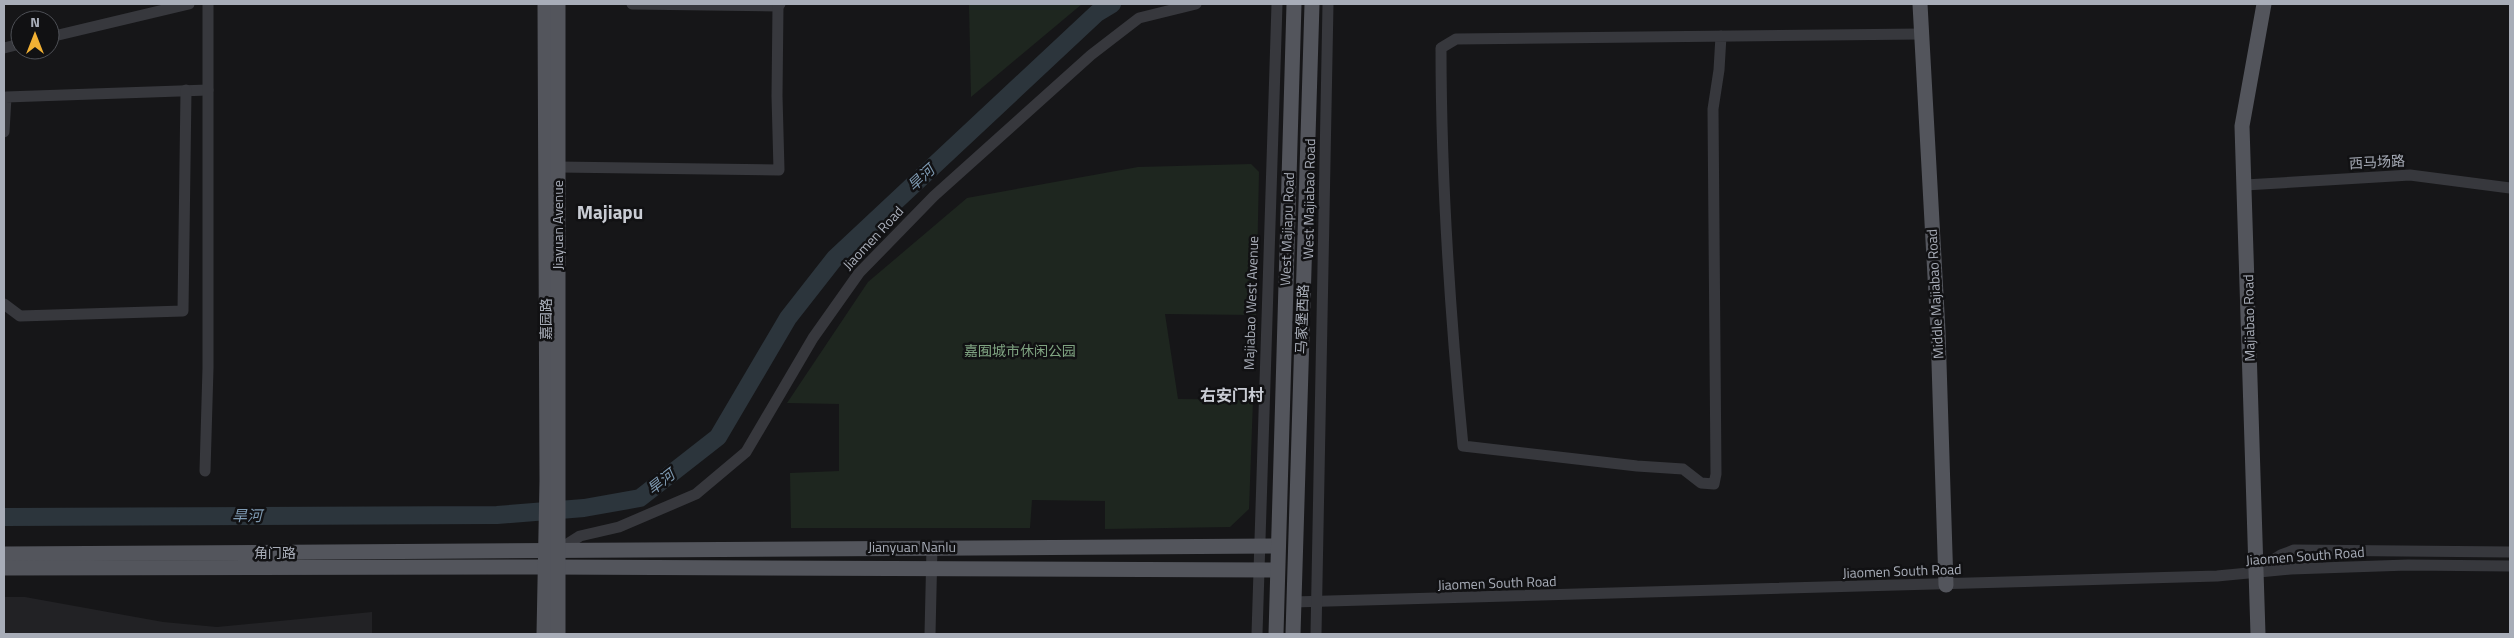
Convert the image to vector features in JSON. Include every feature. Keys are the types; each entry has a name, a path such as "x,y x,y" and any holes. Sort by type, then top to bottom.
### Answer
{"main road":[{"name":"嘉园路","path":"545,4 553,481"},
{"name":"Jiayuan Avenue","path":"552,543 558,167 558,4"},
{"name":"West Majiapu Road","path":"1276,634 1294,4"},
{"name":"马家堡西路","path":"1293,634 1312,4"},
{"name":"Middle Majiabao Road","path":"1920,4 1920,34 1938,331 1946,585"},
{"name":"Majiabao Road","path":"2258,634 2242,126 2264,4"},
{"name":"Jianyuan Nanlu","path":"552,543 932,547 1278,546"},
{"name":"角门路","path":"4,554 552,543"},
{"path":"544,634 552,543"},
{"name":"Jianyuan Nanlu","path":"551,567 1277,570"},
{"name":"角门路","path":"4,568 551,567"},
{"path":"551,567 558,634"}],"street":[{"path":"60,35 189,4"},
{"path":"205,471 208,368 208,4"},
{"path":"558,167 779,170 777,96 779,5 632,4"},
{"name":"Jiaomen Road","path":"552,543 619,527 696,494 732,464 746,452 813,338 858,273 934,196 1091,56 1139,18 1196,4"},
{"name":"Majiabao West Avenue","path":"1257,634 1257,570 1277,4"},
{"name":"West Majiabao Road","path":"1316,634 1328,4"},
{"path":"1721,36 1719,70 1713,109 1716,464 1714,484 1701,483 1684,469 1637,466 1463,446 1454,348 1442,163 1441,48 1456,39 1721,36 1920,34"},
{"path":"4,304 20,316 183,311 186,90"},
{"path":"4,132 6,97 208,90"},
{"name":"西马场路","path":"2245,185 2410,175 2510,188"},
{"path":"930,634 930,568 932,547"},
{"path":"2256,571 2281,555 2294,550 2510,552"},
{"name":"Jiaomen South Road","path":"1293,602 1317,603 1946,585 2217,576 2256,571 2408,565 2510,566"}],"shaded area":[{"path":"4,597 25,597 163,622 217,627 372,612 372,634 4,634"}],"green space":[{"path":"969,4 1082,4 971,97"},
{"name":"嘉囿城市休闲公园","path":"1251,164 1259,172 1256,315 1165,314 1178,399 1253,400 1249,509 1230,527 1105,529 1105,501 1032,500 1030,528 791,528 790,473 839,471 839,404 787,403 868,282 967,198 1138,167"}],"waterway":[{"name":"旱河","path":"4,517 497,515 584,508 640,498 718,437 788,318 835,258 1097,13 1112,4"}],"district":[{"name":"Majiapu","path":"610,212"},
{"name":"右安门村","path":"1232,395"}]}
